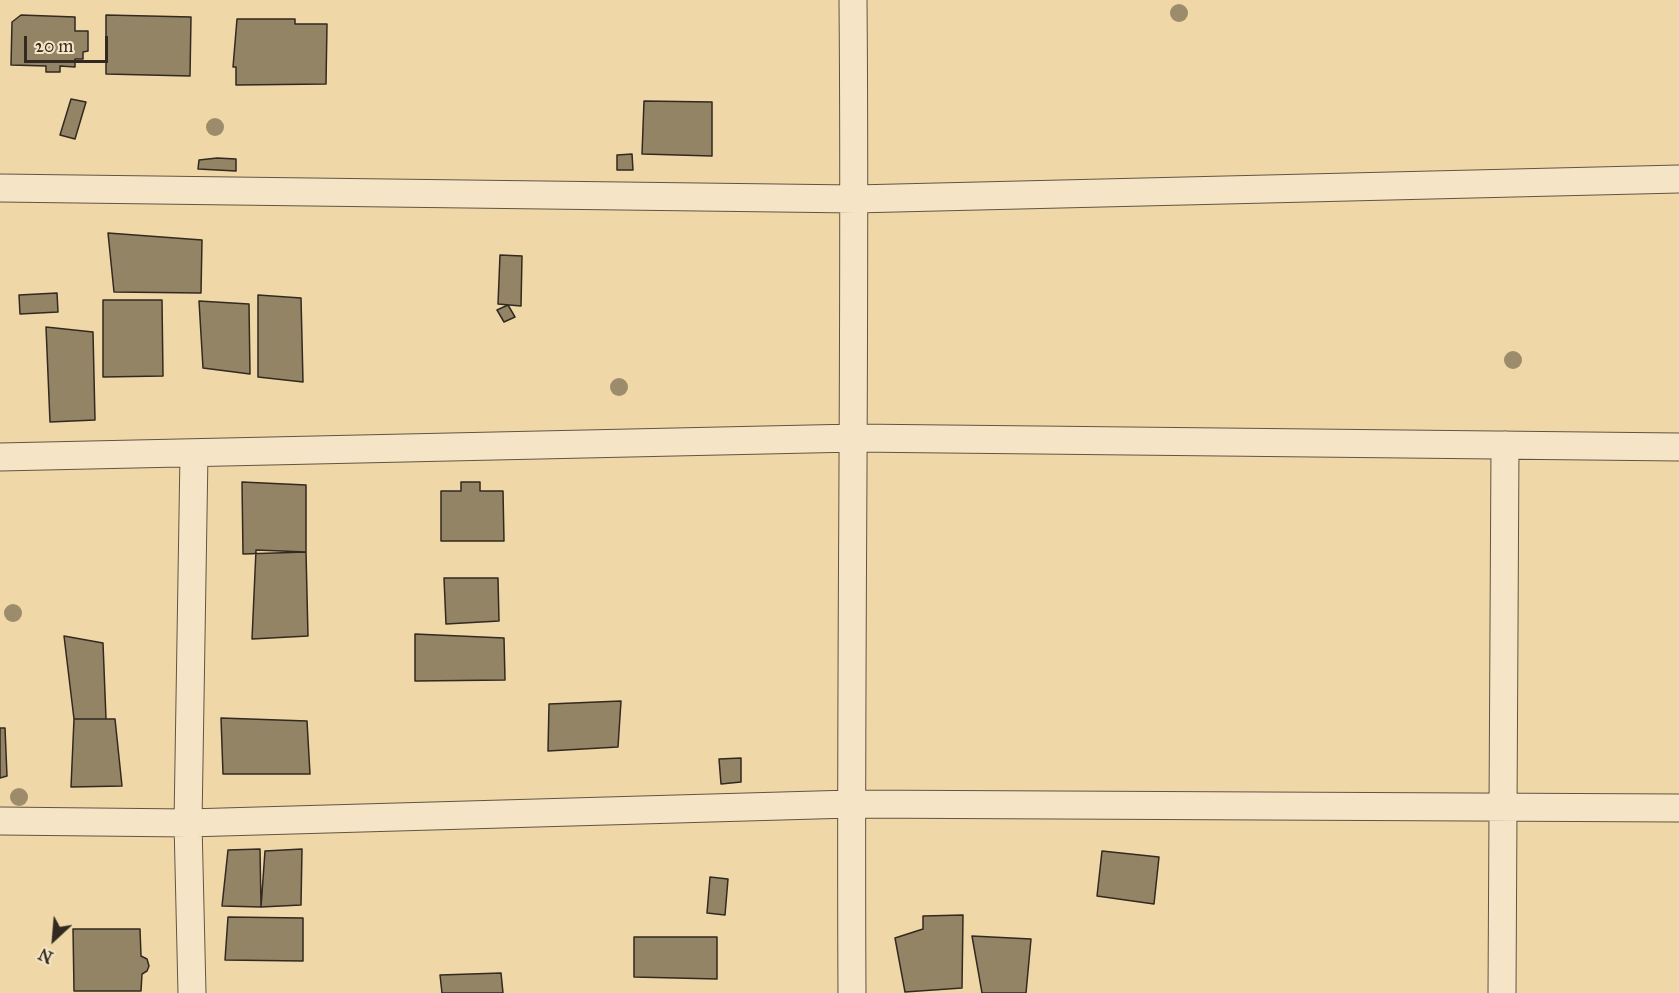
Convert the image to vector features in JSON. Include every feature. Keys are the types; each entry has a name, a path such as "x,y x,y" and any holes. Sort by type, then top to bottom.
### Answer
{"street":[{"path":"852,993 851,804 855,438 853,0"},
{"path":"0,188 855,200 1679,179"},
{"path":"0,457 855,438 1679,447"},
{"path":"1502,993 1505,807 1505,445"},
{"path":"192,993 188,823 194,453"},
{"path":"0,821 188,823 851,804 1679,808"}],"building":[{"path":"21,15 75,17 75,31 88,31 88,51 83,52 83,59 75,59 75,67 60,66 60,72 46,72 46,66 11,65 12,22"},
{"path":"106,15 191,17 190,76 106,74"},
{"path":"237,19 295,19 295,24 327,24 326,84 236,85 236,67 233,67"},
{"path":"71,99 86,102 75,139 60,135"},
{"path":"644,101 712,102 712,156 642,154"},
{"path":"632,154 633,170 617,170 617,155"},
{"path":"236,159 236,171 198,169 199,160"},
{"path":"108,233 202,240 201,293 114,292"},
{"path":"500,255 522,256 521,306 498,304"},
{"path":"57,293 58,312 20,314 19,295"},
{"path":"258,295 301,298 303,382 258,377"},
{"path":"103,300 162,300 163,376 103,377"},
{"path":"199,301 249,304 250,374 203,368"},
{"path":"508,305 515,317 504,322 497,310"},
{"path":"46,327 93,332 95,420 50,422"},
{"path":"242,482 306,485 306,552 243,554"},
{"path":"461,482 480,482 480,491 503,491 504,541 441,541 441,491 461,491"},
{"path":"256,550 306,552 308,636 252,639"},
{"path":"444,578 498,578 499,621 446,624"},
{"path":"415,634 504,638 505,680 415,681"},
{"path":"64,636 103,643 106,719 74,719"},
{"path":"621,701 618,747 548,751 549,704"},
{"path":"221,718 307,721 310,774 223,774"},
{"path":"74,719 115,719 122,786 71,787"},
{"path":"0,728 5,728 7,776 0,778"},
{"path":"741,758 741,782 721,784 719,759"},
{"path":"260,849 261,907 222,906 228,850"},
{"path":"302,849 301,905 261,907 265,851"},
{"path":"1102,851 1159,857 1154,904 1097,896"},
{"path":"710,877 728,879 725,915 707,913"},
{"path":"963,915 962,988 905,992 895,938 923,929 923,916"},
{"path":"228,917 303,918 303,961 225,960"},
{"path":"73,929 140,929 141,956 147,959 149,966 142,974 141,991 74,991"},
{"path":"972,936 1031,939 1026,993 982,993"},
{"path":"634,937 717,937 717,979 634,977"},
{"path":"501,973 503,993 442,993 440,975"}]}
